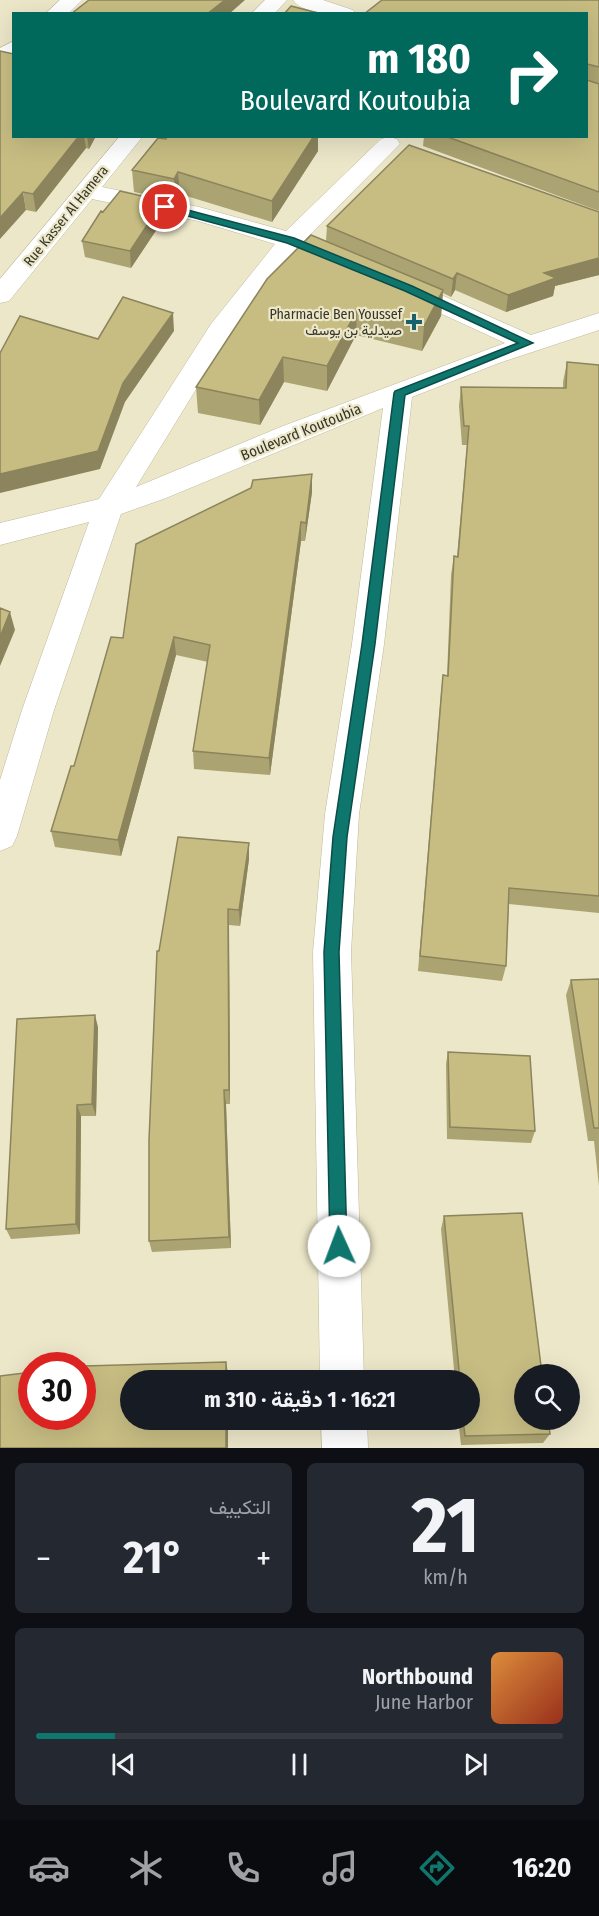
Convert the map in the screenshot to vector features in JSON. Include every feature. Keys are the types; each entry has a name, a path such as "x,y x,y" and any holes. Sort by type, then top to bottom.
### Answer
{"street":[{"path":"57,12 72,0"},
{"path":"263,12 277,0"},
{"path":"303,0 340,12"},
{"path":"0,58 12,49"},
{"name":"Rue Kasser Al Hamera","path":"0,295 130,138"},
{"path":"0,836 78,588 109,507 220,330 291,240 389,144"},
{"path":"86,191 203,216 291,240 334,258"},
{"path":"376,276 527,343"},
{"name":"Boulevard Koutoubia","path":"0,534 109,507 527,343 599,321"},
{"path":"342,1370 332,952 342,814 368,644 399,393"},
{"path":"344,1430 345,1448"}],"building":[{"path":"89,0 225,0 210,12 74,12"},
{"path":"382,0 599,0 599,67 588,64 588,12 367,12"},
{"path":"291,6 314,12 286,12"},
{"path":"0,51 12,54 12,138 77,138 33,194 23,192 0,218"},
{"path":"588,80 599,84 599,192 450,138 588,138"},
{"path":"158,138 313,138 272,201 178,172 174,179 132,170"},
{"path":"409,145 599,212 599,258 544,273 556,278 508,295 457,273 453,279 327,226"},
{"path":"120,191 163,201 130,251 82,241 101,211 103,212"},
{"path":"311,235 443,290 424,326 357,310 327,366 283,357 259,400 196,387 267,279"},
{"path":"123,297 173,313 123,383 98,451 0,474 0,353 20,316 98,339"},
{"path":"567,362 599,365 599,896 509,888 506,966 420,956 443,675 448,676 454,556 458,557 469,426 464,426 461,387 566,388"},
{"path":"312,474 306,523 301,522 269,758 193,751 210,645 174,637 118,840 51,831 71,766 74,766 111,637 123,638 136,544 251,488 253,480"},
{"path":"0,608 10,612 0,637"},
{"path":"178,837 249,843 239,910 228,909 229,1090 224,1090 229,1237 149,1241 149,1140 157,951 159,951"},
{"path":"599,979 599,1128 594,1128 571,980"},
{"path":"95,1015 92,1104 77,1105 76,1224 6,1229 17,1019"},
{"path":"448,1052 530,1056 535,1131 450,1127"},
{"path":"522,1213 541,1364 514,1364 514,1430 549,1430 550,1434 465,1436 464,1430 480,1430 480,1370 459,1370 444,1216"},
{"path":"226,1362 226,1370 120,1370 120,1430 226,1430 226,1448 0,1448 0,1376 18,1374 18,1430 96,1430 96,1366"}],"place":[{"name":"Pharmacie Ben Youssef صيدلية بن يوسف","path":"414,322"}],"route":[{"path":"165,207 291,240 409,289 527,343 399,393 384,526 340,837 332,952 339,1246"}]}
